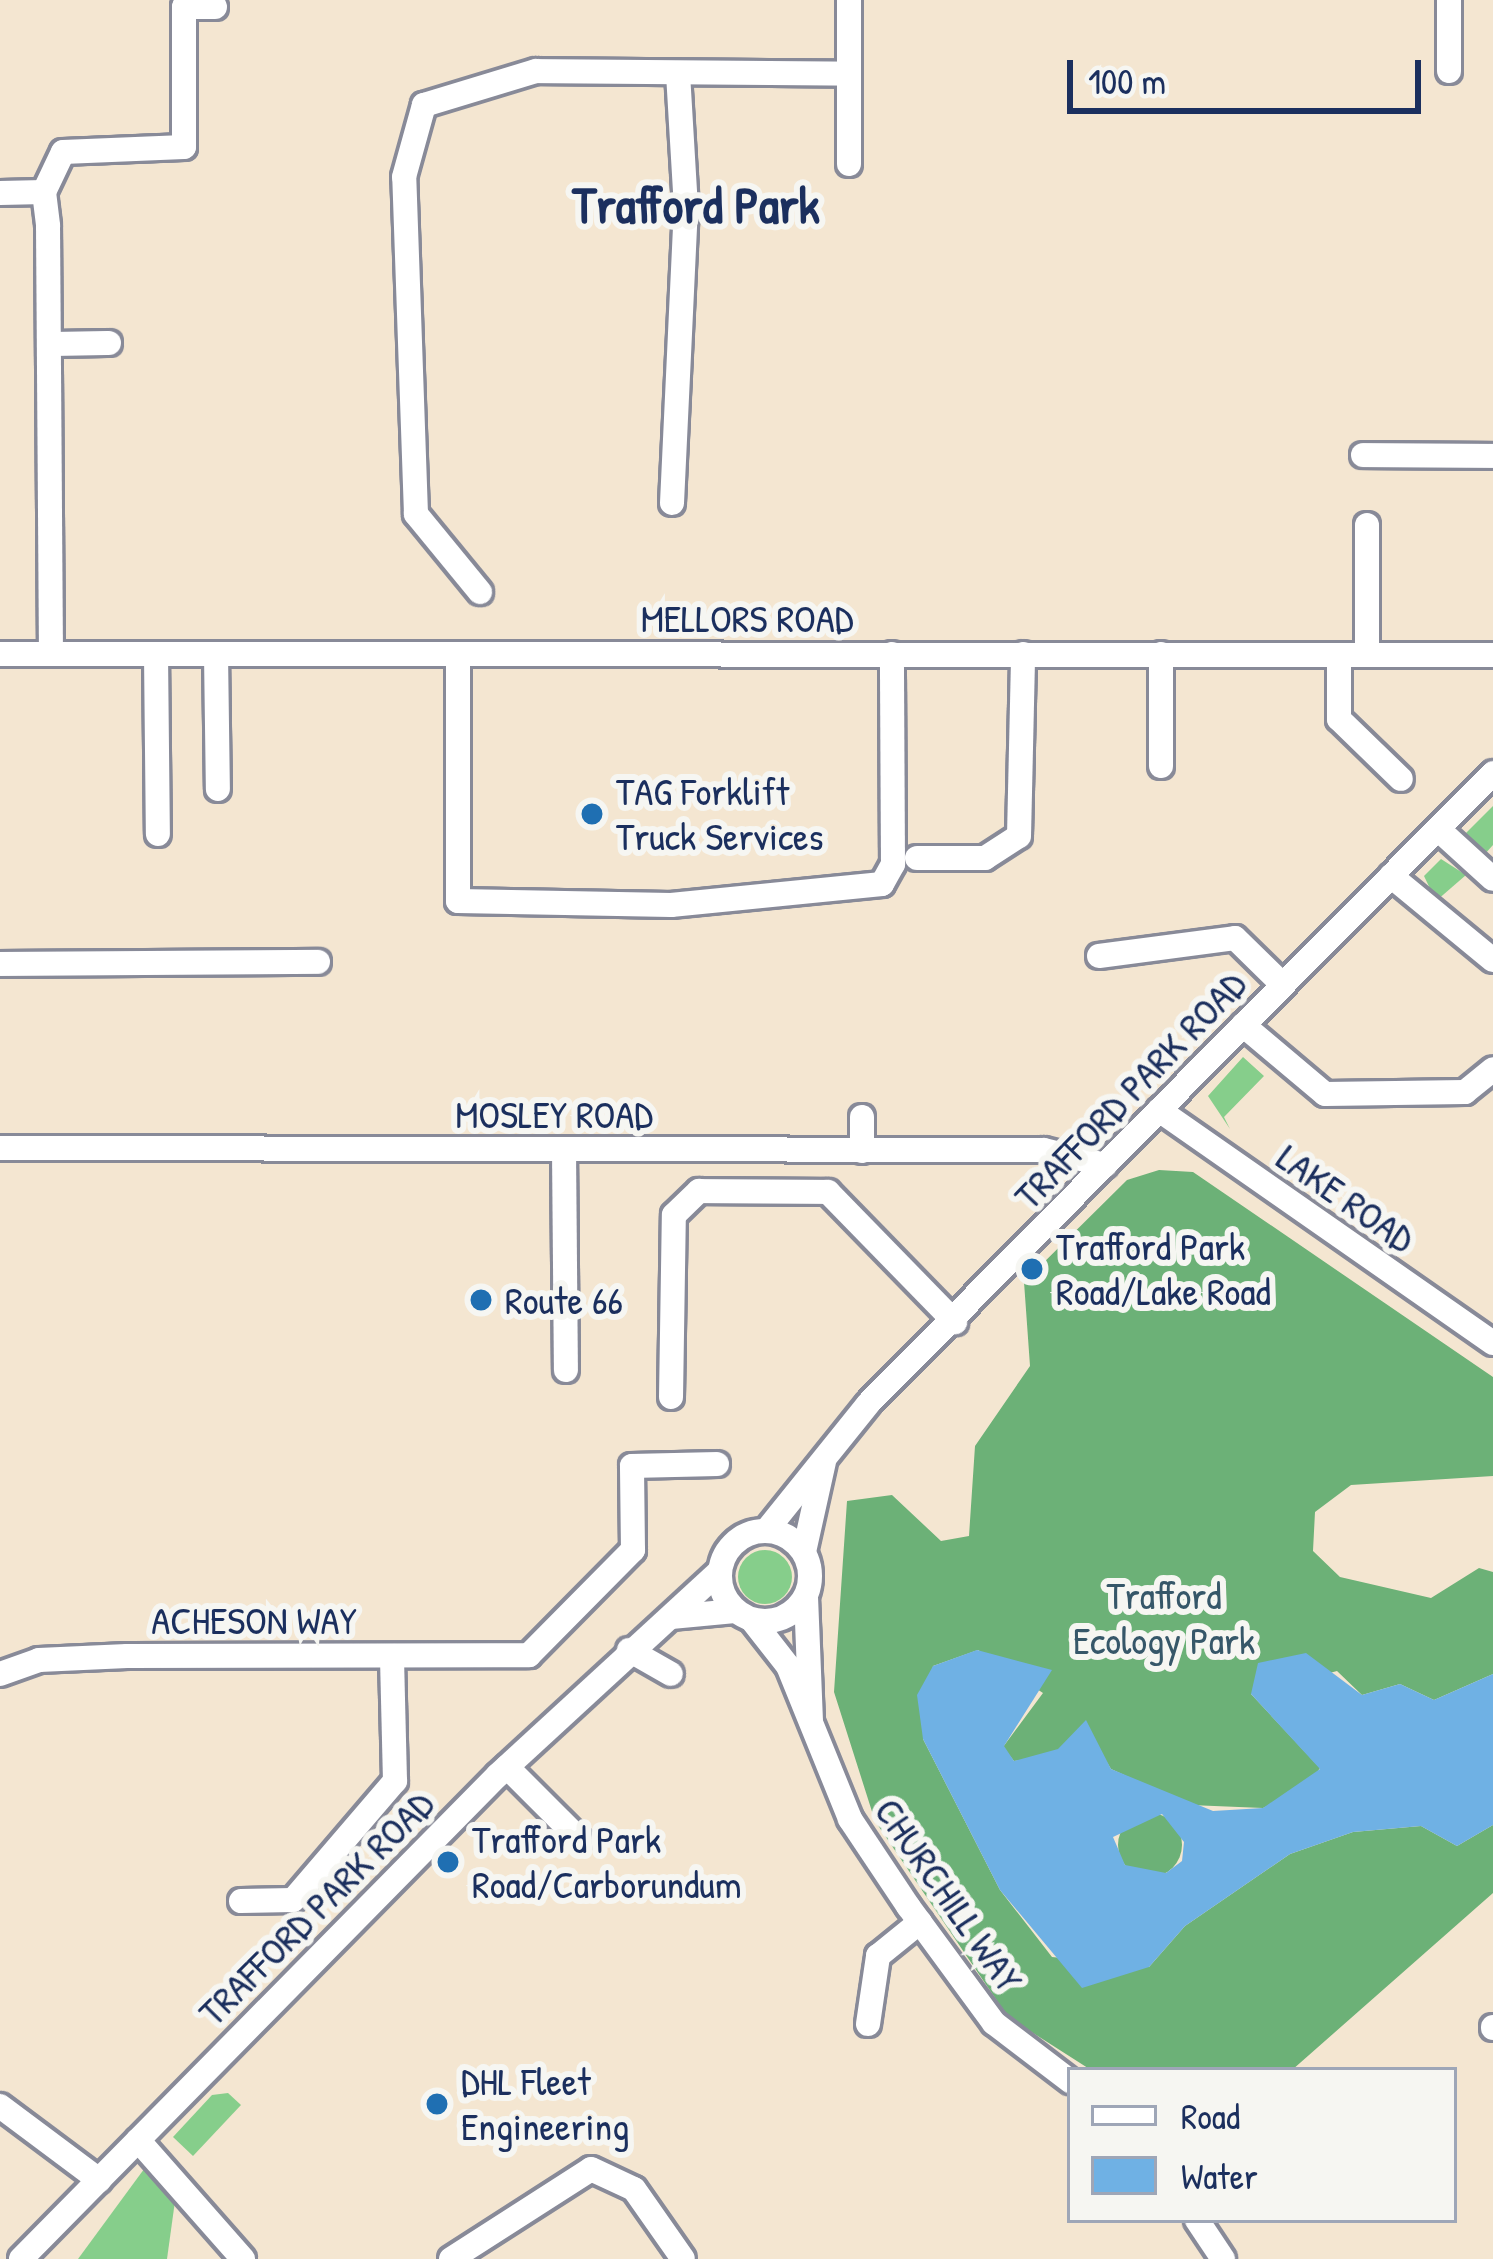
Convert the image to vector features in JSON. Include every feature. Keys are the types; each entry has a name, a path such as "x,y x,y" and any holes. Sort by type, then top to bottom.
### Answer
{"street":[{"path":"849,0 849,164"},
{"path":"1449,0 1449,71"},
{"path":"51,654 51,344 44,192 63,152 184,147 184,8 215,7"},
{"path":"480,592 416,514 404,177 414,122 444,92 536,71 849,74"},
{"path":"672,503 686,208 678,73"},
{"path":"0,193 44,192"},
{"path":"51,344 109,343"},
{"path":"1364,455 1493,457"},
{"path":"1367,525 1367,655"},
{"name":"MELLORS ROAD","path":"0,654 1493,655"},
{"path":"156,654 158,834"},
{"path":"216,654 218,789"},
{"path":"458,654 458,901 671,905 883,884 893,864 892,654"},
{"path":"917,858 985,858 1019,836 1024,654"},
{"path":"1161,654 1161,766"},
{"path":"1339,655 1339,719 1401,778"},
{"name":"TRAFFORD PARK ROAD","path":"766,1531 824,1462 1105,1165 1493,773"},
{"path":"1438,829 1493,879"},
{"path":"1391,876 1493,960"},
{"path":"1099,956 1235,938 1283,985"},
{"path":"0,964 318,962"},
{"path":"1243,1025 1325,1094 1466,1092 1493,1069"},
{"name":"LAKE ROAD","path":"1159,1110 1493,1343"},
{"path":"862,1117 862,1151"},
{"name":"MOSLEY ROAD","path":"0,1148 1077,1151 1105,1165"},
{"path":"564,1150 566,1370"},
{"path":"671,1396 674,1215 699,1191 828,1192 955,1322"},
{"path":"671,1617 783,1618 806,1597 804,1552 824,1462"},
{"name":"ACHESON WAY","path":"0,1674 40,1660 530,1655 632,1550 632,1466 717,1464"},
{"path":"743,1615 720,1571 730,1547 766,1531 804,1552"},
{"name":"TRAFFORD PARK ROAD","path":"21,2259 507,1767 720,1571"},
{"name":"CHURCHILL WAY","path":"806,1597 811,1719"},
{"name":"CHURCHILL WAY","path":"743,1615 811,1719 850,1819 920,1922 994,2023 1067,2079"},
{"path":"629,1650 671,1675"},
{"path":"242,1901 293,1900 394,1781 392,1656"},
{"path":"507,1767 580,1840"},
{"path":"868,2024 878,1956 920,1922"},
{"path":"0,2106 99,2180"},
{"path":"138,2140 242,2259"},
{"path":"451,2259 591,2169 634,2189 682,2259"},
{"path":"1199,2223 1223,2259"}],"green space":[{"path":"1493,806 1493,845 1484,855 1464,835"},
{"path":"1441,859 1466,875 1436,901 1424,876"},
{"path":"1243,1057 1264,1076 1224,1117 1230,1129 1208,1096"},
{"name":"Trafford Ecology Park","path":"1159,1170 1193,1172 1493,1377 1493,1476 1351,1485 1315,1512 1313,1551 1340,1577 1431,1598 1479,1568 1493,1572 1493,1674 1434,1700 1400,1684 1362,1695 1337,1671 1251,1694 1320,1768 1306,1788 1263,1808 1190,1805 1111,1769 1100,1751 1014,1761 1003,1747 1043,1693 978,1650 933,1666 923,1739 1000,1890 1052,1957 1149,1967 1185,1926 1290,1854 1353,1832 1421,1826 1457,1846 1493,1825 1493,1893 1295,2067 1086,2067 1008,2017 875,1821 834,1692 847,1501 892,1495 941,1541 969,1536 975,1446 1030,1366 1024,1282 1127,1180"},
{"path":"765,1550 784,1558 792,1577 784,1596 765,1604 746,1596 738,1577 746,1558"},
{"path":"1150,1813 1173,1822 1182,1845 1173,1868 1150,1877 1127,1868 1118,1845 1127,1822"},
{"path":"228,2093 241,2105 193,2156 173,2137 212,2095"},
{"path":"147,2165 175,2201 167,2259 78,2259"}],"water":[{"path":"977,1650 1052,1670 1004,1746 1014,1761 1058,1749 1086,1720 1111,1769 1213,1811 1263,1808 1320,1769 1251,1694 1258,1663 1306,1653 1362,1695 1400,1684 1434,1700 1493,1674 1493,1825 1457,1846 1421,1826 1353,1832 1290,1854 1185,1926 1149,1967 1082,1988 1000,1890 923,1739 917,1695 933,1666","holes":["1162,1814 1184,1842 1182,1861 1166,1873 1125,1865 1113,1837"]}],"place":[{"name":"TAG Forklift Truck Services","path":"592,814"},
{"name":"Trafford Park Road/Lake Road","path":"1032,1269"},
{"name":"Route 66","path":"481,1300"},
{"name":"Trafford Park Road/Carborundum","path":"448,1862"},
{"name":"DHL Fleet Engineering","path":"437,2104"}],"district":[{"name":"Trafford Park","path":"696,205"}]}
